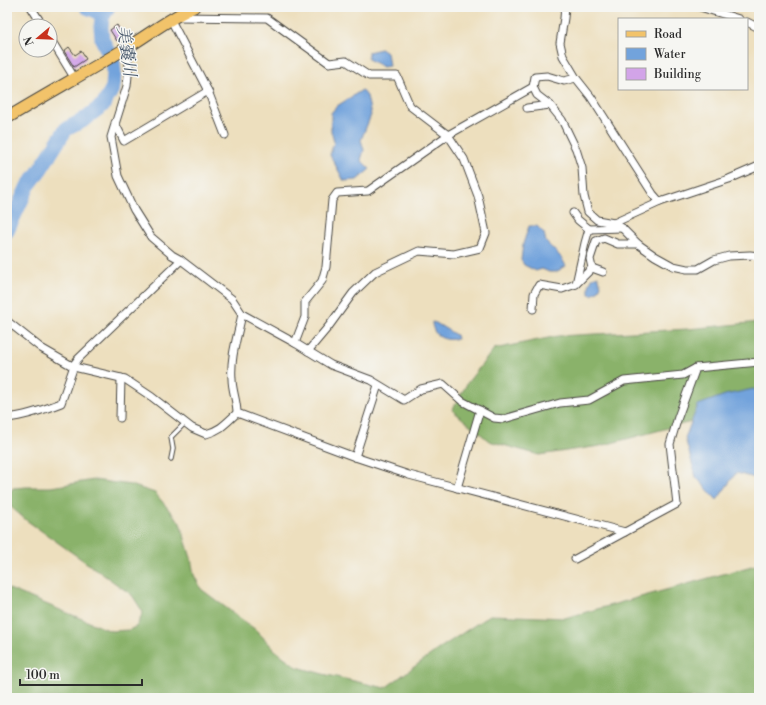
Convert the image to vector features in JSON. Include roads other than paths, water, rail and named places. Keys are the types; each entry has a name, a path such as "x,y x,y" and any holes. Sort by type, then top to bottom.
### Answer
{"main road":[{"path":"7,118 75,79 190,8"}],"street":[{"path":"31,7 38,18"},
{"path":"565,7 560,43 563,56 653,194 660,202"},
{"path":"700,7 736,18"},
{"path":"225,135 208,91 173,18 266,18 329,63 346,61 369,76 396,76 410,106 448,135 464,159 478,196 486,233 480,248 454,254 419,250 376,272 353,293 329,326 308,351"},
{"path":"748,22 759,28"},
{"path":"123,50 129,64 127,86 111,137 118,176 134,210 151,237 172,255 232,298 242,314 331,365 371,380 404,400 420,388 443,384 462,401 494,418 504,419 560,403 589,400 624,381 683,375 696,368 759,362"},
{"path":"58,51 75,79"},
{"path":"576,78 564,82 547,76 534,77 532,87 537,95 550,105 562,120 576,149 582,168 584,196 588,212 597,220 614,223 622,228 638,244 655,256 673,266 687,270 698,269 714,260 728,256 759,256"},
{"path":"295,343 305,317 305,302 322,281 326,267 332,200 337,193 368,191 448,135 532,87"},
{"path":"115,123 124,141 208,91"},
{"path":"527,108 550,105"},
{"path":"614,223 660,202 759,166"},
{"path":"573,213 578,220 589,229 622,228"},
{"path":"576,284 589,229"},
{"path":"592,268 590,259 596,242 604,238 618,244 638,244"},
{"path":"7,418 19,417 60,403 75,363 78,359 181,260"},
{"path":"533,309 534,294 539,285 562,288 576,284 592,268"},
{"path":"592,268 603,272"},
{"path":"7,321 41,348 74,367 125,379 152,396 192,428 206,434 216,431 237,413 232,379 233,356 242,314"},
{"path":"575,559 677,504 670,444 696,368"},
{"path":"120,418 121,378"},
{"path":"355,457 378,385"},
{"path":"457,488 480,410"},
{"path":"237,413 355,457 409,475 625,532"},
{"path":"7,424 19,417"}],"lane":[{"path":"171,459 173,449 172,437 185,423"}],"water":[{"path":"381,49 387,52 389,66 383,67 368,59 368,52"},
{"path":"362,90 367,96 371,115 361,140 364,150 361,160 370,169 357,180 344,181 330,155 334,142 331,131 331,113 337,106"},
{"path":"529,226 537,226 544,233 546,242 561,257 566,266 556,272 549,272 542,269 536,271 524,265 521,260 523,244"},
{"path":"598,276 601,285 598,291 592,295 589,294 589,286 592,278"},
{"path":"432,322 456,335 457,339 444,339 437,335 433,328"},
{"path":"753,389 759,391 759,479 736,473 717,500 696,477 685,438 698,405 725,395"}],"waterway":[{"path":"87,7 104,14"},
{"name":"美嚢川","path":"7,231 28,186 66,129 82,121 104,104 113,87 113,62 102,39 101,27 102,18 108,7"}]}
